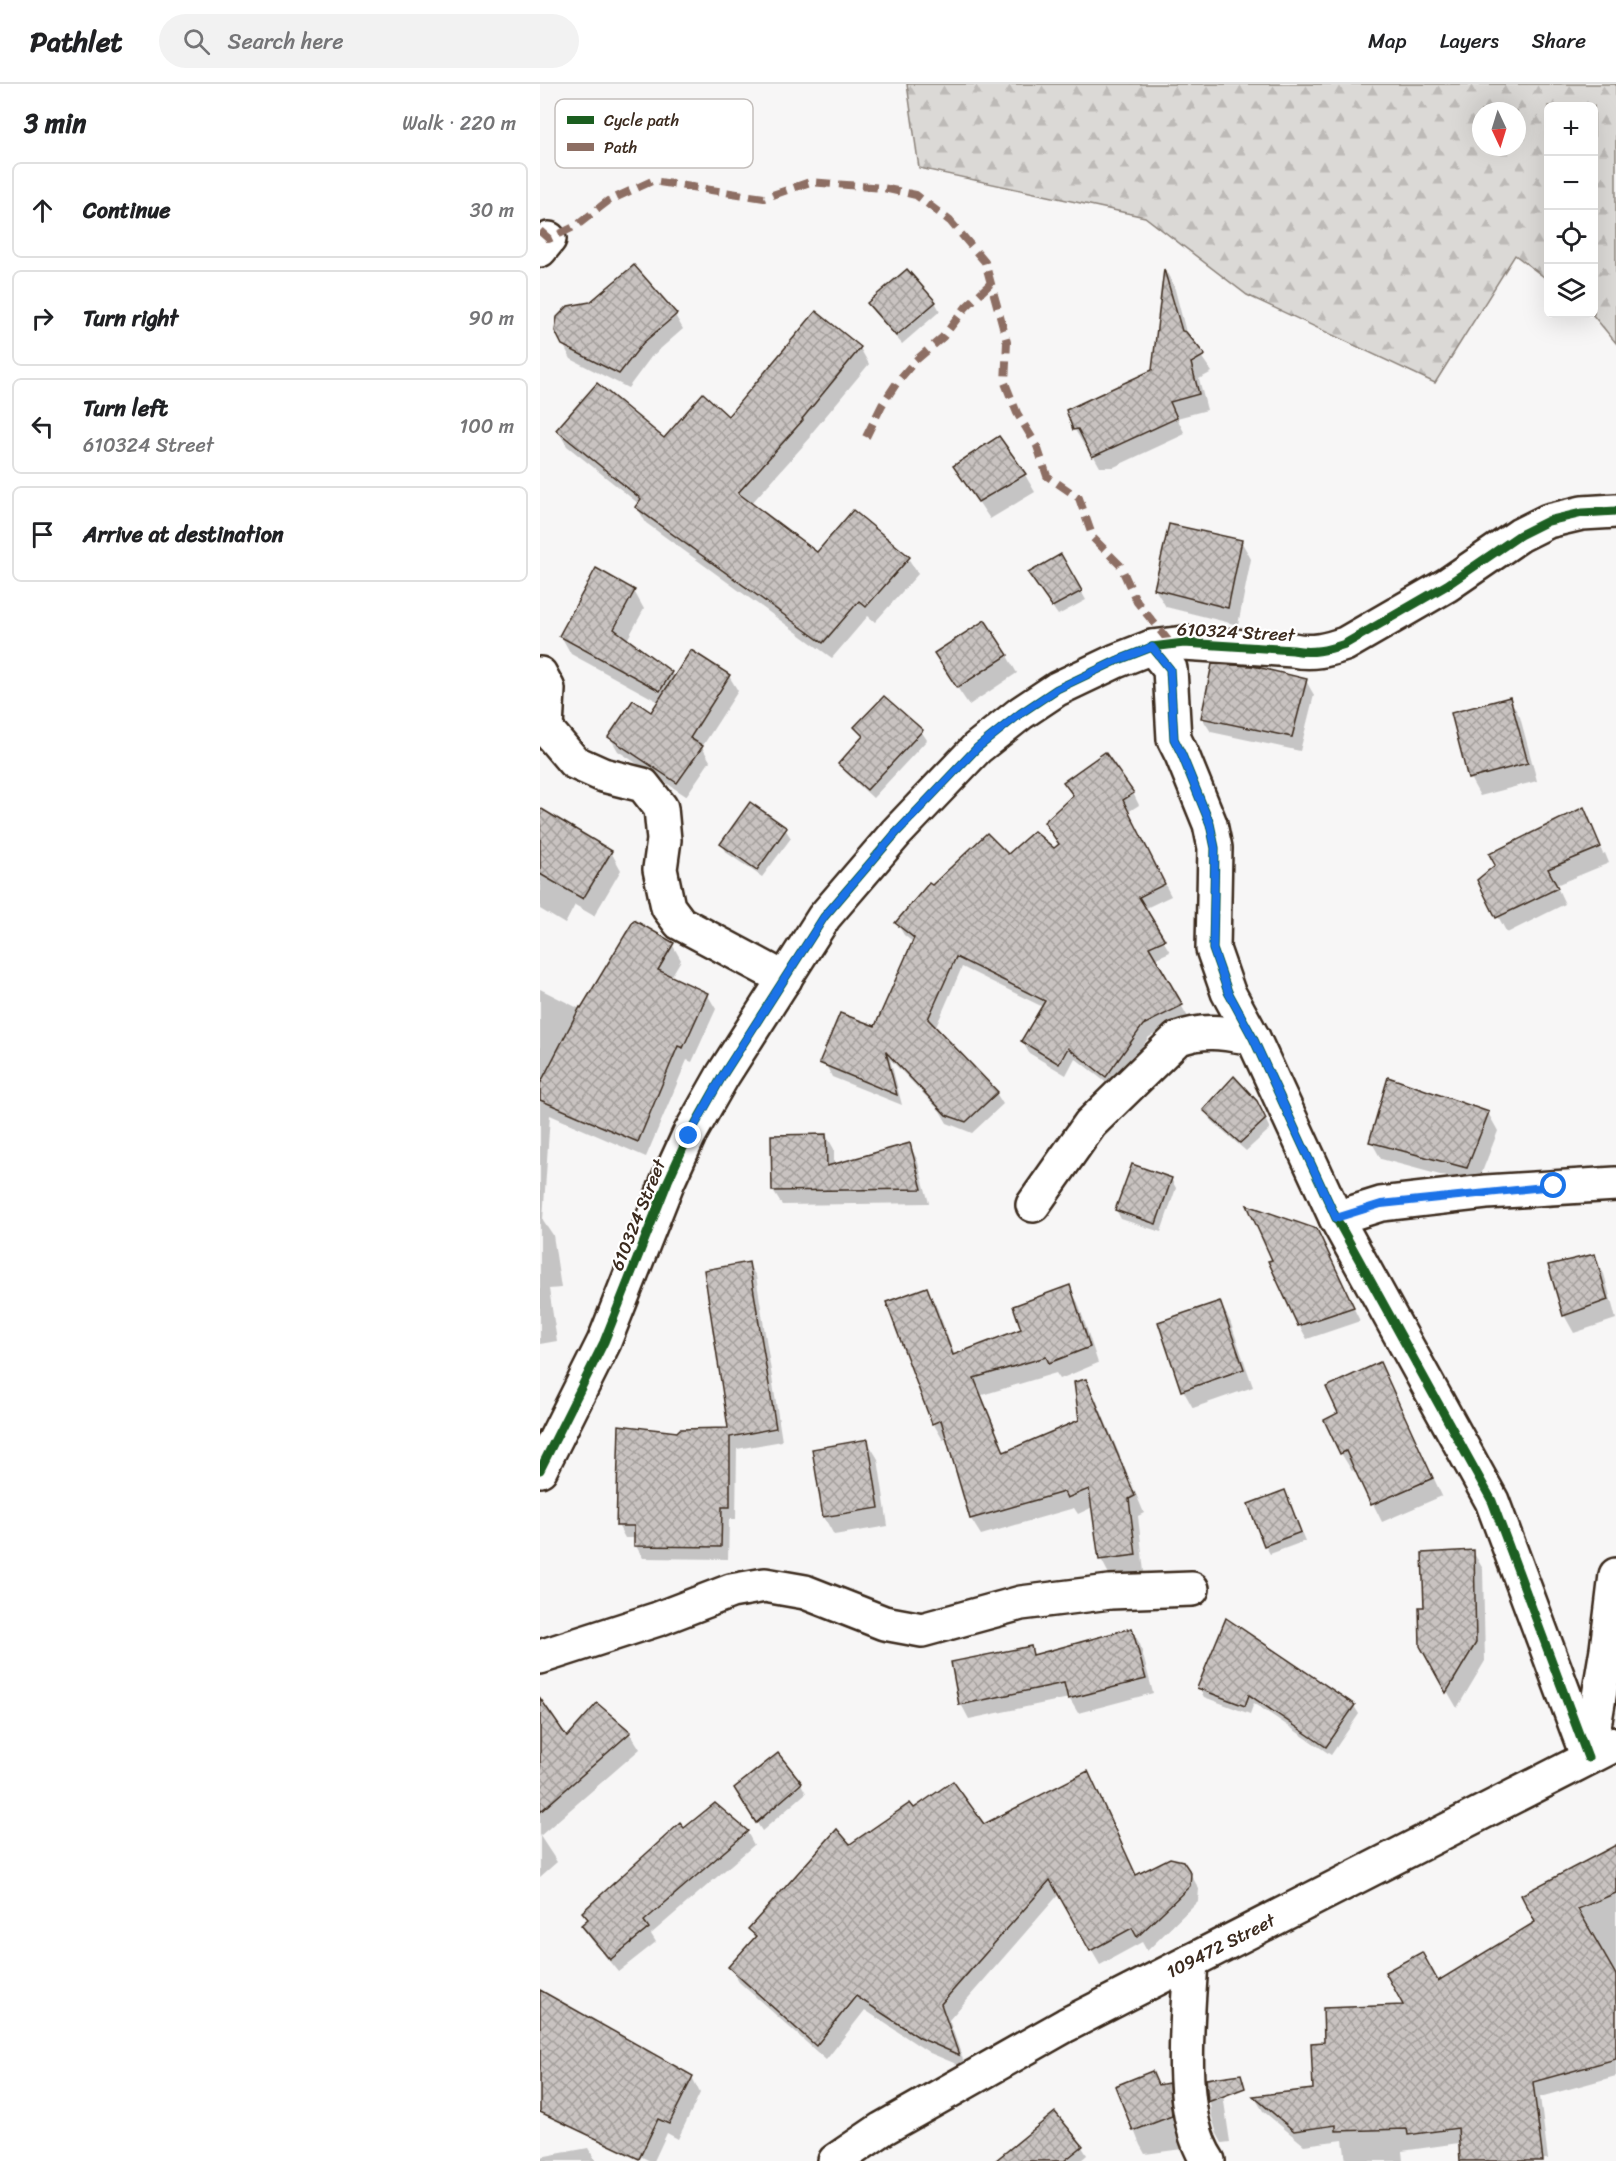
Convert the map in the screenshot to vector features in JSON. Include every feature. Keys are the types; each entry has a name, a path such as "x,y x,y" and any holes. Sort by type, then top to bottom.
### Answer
{"street":[{"name":"610324 Street","path":"540,1470 604,1342 668,1180 689,1136 723,1075 824,917 896,833 977,748 1021,713 1057,689 1152,647 1184,643 1282,649 1307,653 1329,650 1345,644 1447,585 1529,530 1548,521 1582,513 1616,511"},
{"path":"1152,647 1170,669 1174,739 1210,824 1215,848 1213,949 1228,992 1253,1038 1336,1218 1492,1501 1607,1754"},
{"path":"540,674 548,689 546,729 574,762 603,775 644,785 661,808 664,840 660,869 668,907 680,923 785,979"},
{"path":"1034,1205 1090,1124 1177,1039 1194,1032 1222,1032 1253,1038"},
{"path":"1336,1218 1381,1204 1497,1191 1616,1184"},
{"path":"1607,1754 1607,1650 1616,1575"},
{"path":"540,1657 658,1619 731,1591 765,1585 805,1592 884,1623 922,1630 1021,1603 1110,1592 1192,1589"},
{"name":"109472 Street","path":"835,2161 882,2129 1057,2030 1607,1754"},
{"path":"1191,1961 1187,2090 1199,2147 1208,2161"}],"green space":[{"path":"907,84 1616,84 1616,343 1595,318 1598,318 1598,102 1544,102 1544,277 1515,255 1435,383 1247,295 1145,217 919,168"}],"building":[{"path":"634,265 677,314 643,343 619,374 562,345 555,331 557,317 568,306 590,302"},
{"path":"907,269 936,302 896,336 867,303"},
{"path":"1164,269 1182,331 1186,332 1205,355 1191,363 1199,394 1170,402 1177,418 1092,457 1078,429 1073,430 1066,410 1152,370"},
{"path":"816,311 861,347 803,420 738,493 817,552 853,510 910,557 866,607 859,601 823,643 635,507 641,499 556,430 597,383 664,438 703,393 728,416"},
{"path":"999,436 1026,474 978,502 953,466"},
{"path":"1169,524 1242,540 1228,608 1154,589"},
{"path":"1061,554 1082,591 1052,607 1028,573"},
{"path":"596,568 635,590 614,629 672,672 660,691 559,636"},
{"path":"985,620 1008,655 957,688 934,653"},
{"path":"691,650 730,675 690,738 703,746 677,783 608,737 633,700 651,712"},
{"path":"1212,664 1253,666 1307,679 1292,737 1201,718"},
{"path":"884,696 923,730 867,790 838,764 863,736 854,727"},
{"path":"1510,697 1528,763 1468,779 1451,713"},
{"path":"1105,752 1134,793 1123,800 1165,884 1139,897 1165,940 1149,947 1183,1005 1143,1025 1106,1077 1068,1048 1059,1064 1021,1041 1045,1001 956,957 928,1019 998,1092 966,1122 946,1115 886,1052 897,1095 819,1063 840,1013 875,1026 914,938 895,923 929,883 932,885 987,833 1008,854 1034,831 1054,848 1059,844 1044,822 1073,795 1063,782"},
{"path":"750,802 787,828 757,870 720,844"},
{"path":"1584,807 1601,847 1548,869 1558,888 1496,918 1477,880 1495,865 1489,854"},
{"path":"540,808 612,851 583,899 540,874"},
{"path":"634,920 674,943 658,970 708,993 683,1048 678,1046 638,1142 540,1100 540,1084 580,1007"},
{"path":"1234,1076 1257,1101 1266,1119 1240,1143 1203,1110"},
{"path":"1388,1077 1489,1112 1467,1168 1369,1142"},
{"path":"826,1134 827,1166 910,1143 922,1189 772,1191 771,1135"},
{"path":"1132,1164 1172,1178 1156,1224 1115,1210"},
{"path":"1247,1205 1317,1229 1354,1307 1298,1326 1268,1261 1272,1260"},
{"path":"1595,1254 1608,1300 1563,1316 1548,1265"},
{"path":"749,1262 776,1428 730,1437 730,1507 722,1507 721,1547 634,1546 634,1526 616,1526 619,1425 677,1432 680,1429 728,1428 704,1270"},
{"path":"1070,1285 1090,1347 1049,1363 1046,1357 974,1378 1004,1452 1079,1420 1074,1382 1086,1379 1135,1496 1129,1499 1136,1555 1099,1560 1089,1489 1067,1498 1064,1492 970,1519 941,1420 932,1424 886,1302 927,1287 953,1355 1021,1329 1013,1306"},
{"path":"1220,1301 1244,1369 1181,1391 1158,1322"},
{"path":"1380,1362 1433,1478 1371,1505 1346,1451 1340,1454 1324,1420 1338,1413 1326,1387"},
{"path":"868,1439 879,1508 823,1517 812,1449"},
{"path":"1285,1490 1301,1532 1264,1546 1248,1504"},
{"path":"1474,1550 1476,1643 1446,1693 1420,1646 1419,1607 1424,1607 1422,1553"},
{"path":"1226,1618 1355,1705 1326,1747 1249,1695 1245,1706 1197,1688"},
{"path":"1132,1628 1146,1679 1068,1699 1064,1683 959,1705 951,1662 1031,1646 1033,1655"},
{"path":"540,1698 567,1737 597,1703 631,1732 540,1812"},
{"path":"778,1753 802,1783 756,1823 734,1788"},
{"path":"1088,1771 1136,1875 1170,1858 1183,1861 1191,1873 1190,1886 1137,1937 1132,1928 1090,1951 1050,1880 941,2004 959,2055 920,2038 856,1996 816,2046 728,1967 756,1936 748,1929 837,1829 850,1844 910,1803 914,1808 953,1781 984,1824"},
{"path":"715,1803 748,1831 644,1921 649,1928 610,1960 581,1925 588,1919 582,1912 680,1823 684,1828"},
{"path":"1616,1845 1616,1893 1578,1909 1616,1975 1616,2059 1533,2082 1543,2161 1460,2161 1458,2128 1408,2135 1407,2129 1336,2131 1336,2125 1294,2131 1253,2096 1313,2089 1311,2043 1324,2042 1323,2008 1403,2005 1385,1972 1422,1952 1438,1981 1535,1922 1521,1895"},
{"path":"540,1990 693,2076 669,2124 658,2119 639,2159 540,2112"},
{"path":"1152,2071 1158,2085 1169,2083 1172,2116 1133,2131 1115,2086"},
{"path":"1241,2074 1245,2088 1208,2102 1206,2079"},
{"path":"1055,2112 1083,2146 1064,2161 995,2161"}],"marked path":[{"path":"540,231 549,239 576,226 608,201 652,181 764,198 810,182 883,188 916,195 950,221 985,262 1007,342 1005,383 1017,413 1037,446 1047,476 1079,498 1093,538 1120,565 1137,602 1171,644"},
{"path":"866,437 882,405 898,381 915,361 943,337 966,307 991,283"}],"cycle path":[{"path":"540,1470 604,1342 668,1181 689,1135 723,1075 824,917 896,833 977,748 1021,713 1057,689 1152,647 1184,643 1307,652 1332,648 1345,644 1447,585 1520,535 1548,521 1582,513 1616,511"},
{"path":"1152,647 1170,669 1174,739 1210,824 1215,848 1213,949 1228,992 1253,1038 1336,1218 1492,1501 1588,1758"}],"route":[{"path":"689,1136 723,1075 824,917 896,833 977,748 1021,713 1057,689 1152,647 1170,669 1174,739 1210,824 1215,848 1213,949 1228,992 1253,1038 1336,1218 1381,1204 1554,1186"}]}
